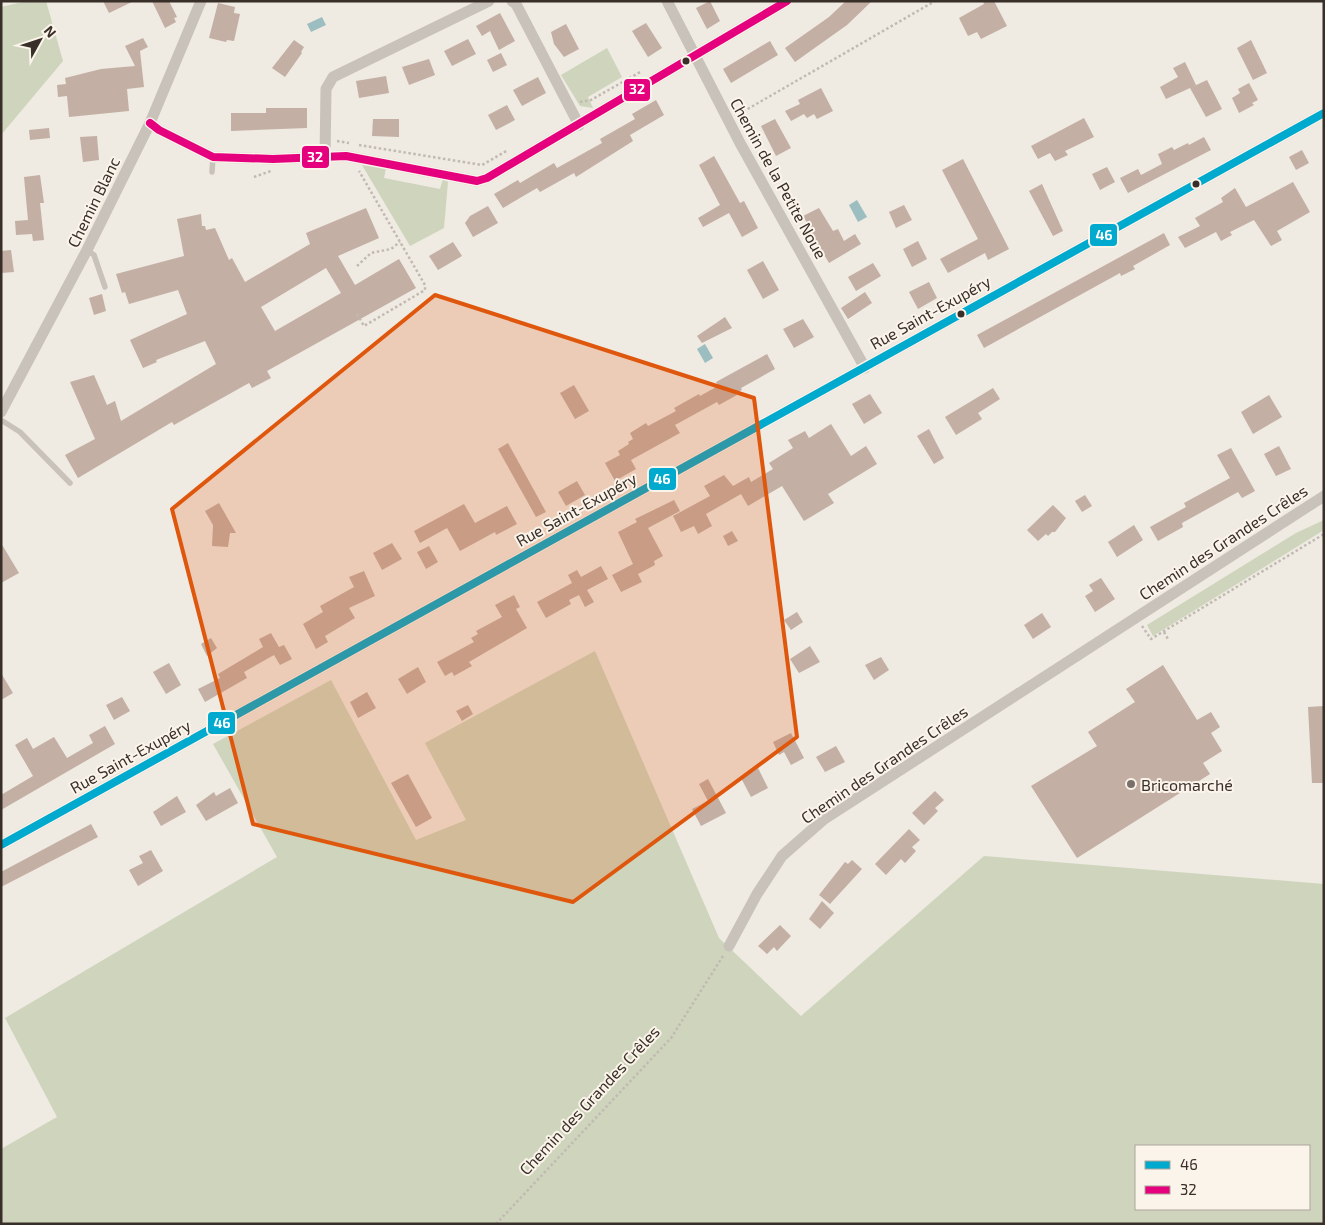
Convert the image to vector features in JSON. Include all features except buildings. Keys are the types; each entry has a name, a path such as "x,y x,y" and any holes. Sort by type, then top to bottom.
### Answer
{"street":[{"name":"Chemin Blanc","path":"1,412 87,250 150,123 201,1"},
{"path":"325,158 326,89 333,77 489,1"},
{"path":"512,1 516,4 579,125"},
{"name":"Chemin de la Petite Noue","path":"667,1 728,120 865,368"},
{"path":"150,123 159,130 213,157 232,159 346,156 478,181 487,178 695,56 766,7 787,1"},
{"name":"Rue Saint-Exupéry","path":"1,845 1324,113"},
{"name":"Chemin des Grandes Crêles","path":"729,946 757,894 782,856 823,820 1324,496"}],"lane":[{"path":"212,172 213,157"},
{"path":"87,250 94,256 105,287"},
{"path":"1,420 20,432 70,483"}],"path":[{"path":"728,120 935,1"},
{"path":"568,104 591,100 648,67"},
{"path":"325,139 482,165 515,146"},
{"path":"358,169 425,285 425,290 364,326 358,314"},
{"path":"254,177 273,170"},
{"path":"357,266 371,253 391,249 400,242"},
{"path":"1151,639 1324,534"},
{"path":"1164,632 1168,639"},
{"name":"Chemin des Grandes Crêles","path":"496,1224 671,1038 729,946"}],"highlighted area":[{"path":"435,295 754,398 797,737 573,902 253,824 172,509"}],"green space":[{"path":"27,1 46,1 63,61 1,135 1,7"},
{"path":"607,48 622,77 588,97 593,108 580,106 561,75"},
{"path":"362,165 386,168 384,178 440,189 443,179 448,182 444,228 410,246"},
{"path":"1324,520 1324,530 1153,636 1147,625 1296,533"},
{"path":"595,651 719,938 801,1016 984,856 1324,884 1324,1224 1,1224 1,1149 57,1117 5,1018 277,857 213,744 331,680 416,840 466,820 425,743"}],"water":[{"path":"322,17 326,25 311,32 307,24"},
{"path":"857,200 867,217 858,222 849,205"},
{"path":"705,344 713,358 705,363 697,349"}],"transit line":[{"name":"32","path":"150,123 159,130 213,157 273,159 346,156 477,181 487,178 787,1"},
{"name":"46","path":"1,845 1324,113"}],"place":[{"name":"Bricomarché","path":"1131,784"}]}
